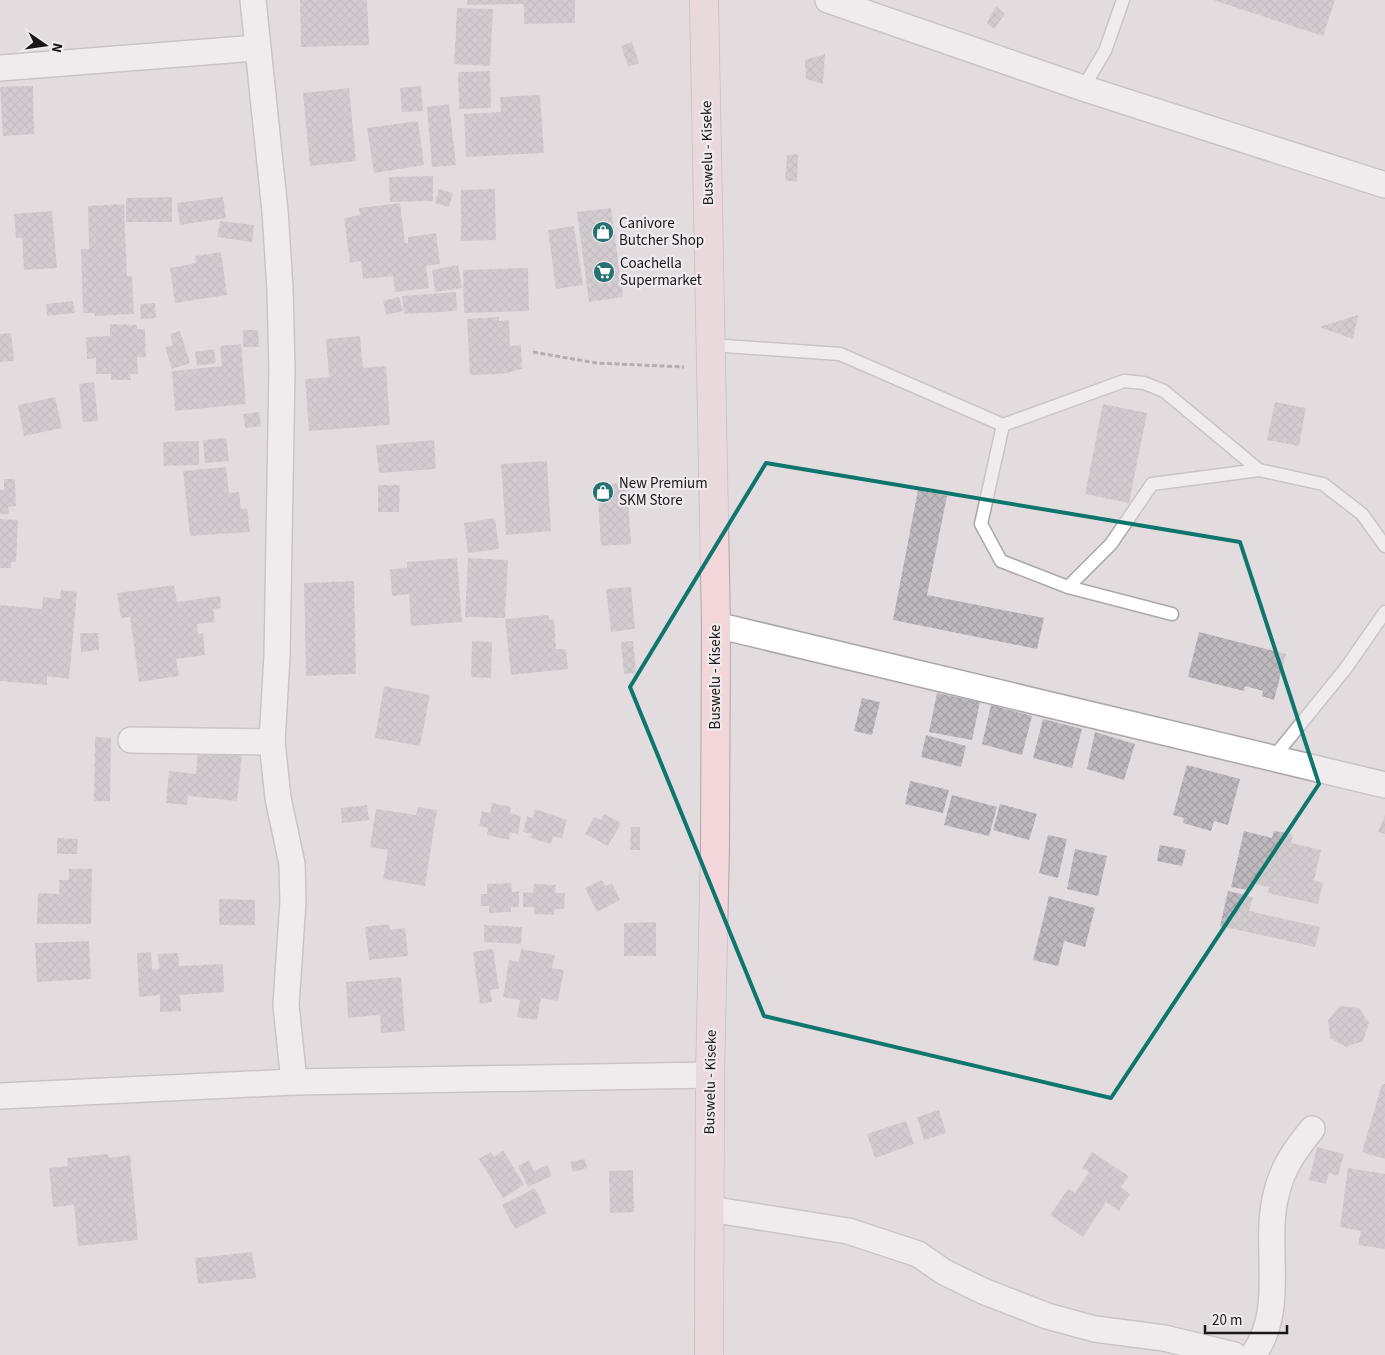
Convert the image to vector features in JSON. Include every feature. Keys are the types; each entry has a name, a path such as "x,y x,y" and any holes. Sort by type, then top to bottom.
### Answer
{"main road":[{"name":"Buswelu - Kiseke","path":"704,0 716,626 715,847 710,1075 709,1355"}],"street":[{"path":"253,0 275,211 280,289 282,369 277,647 272,742 278,798 292,864 293,900 286,1005 294,1082"},
{"path":"828,0 1083,88 1385,185"},
{"path":"0,68 257,48"},
{"path":"716,626 1385,785"},
{"path":"131,740 272,742"},
{"path":"0,1096 294,1082 710,1075"},
{"path":"1253,1355 1263,1336 1269,1311 1272,1284 1272,1230 1275,1196 1283,1170 1294,1151 1312,1129"},
{"path":"709,1209 848,1230 918,1254 944,1272 983,1291 1047,1316 1095,1329 1164,1338 1234,1355"}],"lane":[{"path":"1083,88 1105,51 1123,0"},
{"path":"712,357 840,354 1003,425 1124,381 1144,383 1164,391 1259,470"},
{"path":"1003,425 981,524 1002,562 1068,587 1172,614"},
{"path":"1068,587 1111,544 1152,484 1259,470 1323,484 1362,514 1385,546"},
{"path":"1272,758 1346,668 1385,612"}],"path":[{"path":"533,352 596,363 712,357"}],"highlighted area":[{"path":"766,463 1240,542 1319,784 1111,1098 764,1016 630,687"}],"building":[{"path":"300,0 367,0 369,45 301,47"},
{"path":"467,0 575,0 575,23 524,24 524,4 467,5"},
{"path":"1213,0 1335,0 1323,36"},
{"path":"996,6 1005,14 994,29 987,23"},
{"path":"457,8 493,9 490,66 454,64"},
{"path":"632,42 639,63 628,67 621,46"},
{"path":"825,54 823,84 806,79 805,60"},
{"path":"490,71 491,108 459,109 458,72"},
{"path":"33,86 34,134 3,136 0,87"},
{"path":"421,86 423,111 402,112 400,88"},
{"path":"349,88 356,161 310,166 303,93"},
{"path":"540,95 544,153 466,157 464,114 501,112 500,97"},
{"path":"449,104 456,165 432,167 427,107"},
{"path":"418,121 424,165 374,173 367,128"},
{"path":"798,154 797,182 785,180 787,155"},
{"path":"433,176 433,201 390,202 389,177"},
{"path":"439,189 453,193 449,207 435,203"},
{"path":"495,189 496,240 461,241 461,190"},
{"path":"172,197 172,222 126,222 126,198"},
{"path":"223,197 226,218 180,225 177,203"},
{"path":"400,203 405,243 408,243 408,237 436,233 440,264 426,266 429,288 395,292 393,276 363,279 361,261 350,263 344,218 360,215 359,208"},
{"path":"124,204 127,276 132,276 134,314 95,316 94,313 83,313 81,249 89,249 88,206"},
{"path":"611,208 623,297 589,302 577,212"},
{"path":"52,211 57,268 24,270 22,238 16,238 14,214"},
{"path":"220,221 254,225 252,242 217,237"},
{"path":"574,226 583,285 556,289 548,230"},
{"path":"221,252 227,295 175,303 170,268 196,263 195,256"},
{"path":"458,265 462,288 435,292 432,270"},
{"path":"528,268 529,311 464,313 463,270"},
{"path":"456,292 457,311 404,314 402,296"},
{"path":"399,297 403,311 386,315 383,301"},
{"path":"73,301 75,313 47,316 46,304"},
{"path":"155,303 156,318 141,319 140,304"},
{"path":"1358,315 1353,339 1319,327"},
{"path":"499,317 499,321 509,320 510,346 521,345 522,369 502,374 470,375 467,319"},
{"path":"110,324 137,325 137,329 145,329 146,357 137,357 138,374 130,374 131,380 111,380 111,374 96,374 96,358 87,359 86,337 110,336"},
{"path":"243,330 258,330 259,347 243,347"},
{"path":"180,331 190,363 172,369 165,347 173,345 170,334"},
{"path":"11,333 14,361 0,362 0,334"},
{"path":"360,336 363,368 386,366 390,425 309,431 305,379 329,377 326,339"},
{"path":"241,344 246,404 175,411 172,371 222,366 220,346"},
{"path":"214,349 216,363 197,366 195,352"},
{"path":"94,382 98,421 83,422 79,384"},
{"path":"55,397 62,428 24,436 18,405"},
{"path":"1275,402 1306,408 1299,446 1267,440"},
{"path":"1103,404 1147,413 1129,503 1085,494"},
{"path":"259,412 261,426 245,428 243,414"},
{"path":"226,438 229,461 205,463 203,440"},
{"path":"434,440 436,469 379,473 376,445"},
{"path":"199,441 199,465 164,466 163,442"},
{"path":"547,461 551,531 506,535 501,464"},
{"path":"226,467 229,493 239,492 241,509 247,508 250,532 190,536 183,471"},
{"path":"4,479 15,479 16,506 8,507 9,514 0,514 0,490 4,490"},
{"path":"627,483 631,544 601,546 597,485"},
{"path":"378,485 400,485 399,512 378,512"},
{"path":"918,490 947,496 927,595 1044,618 1037,649 893,620"},
{"path":"495,518 499,549 468,553 464,523"},
{"path":"0,519 18,520 16,562 11,562 11,568 0,568"},
{"path":"457,558 462,622 411,626 409,594 392,596 390,569 407,568 407,562"},
{"path":"468,558 508,560 505,618 465,617"},
{"path":"354,581 356,674 306,676 304,583"},
{"path":"174,585 177,602 220,596 221,608 213,609 215,622 197,624 198,634 203,633 205,655 176,659 179,676 139,682 130,617 121,618 117,593"},
{"path":"631,587 635,629 611,632 606,589"},
{"path":"61,590 77,592 69,679 47,676 47,685 0,681 0,605 42,609 43,597 60,599"},
{"path":"549,615 549,620 554,619 556,649 566,649 568,669 511,675 505,619"},
{"path":"1199,632 1286,654 1274,700 1262,696 1263,691 1245,686 1244,691 1188,677"},
{"path":"80,633 98,633 99,650 81,652"},
{"path":"472,641 492,642 491,678 471,677"},
{"path":"633,641 636,673 624,674 621,642"},
{"path":"384,686 430,695 420,746 375,738"},
{"path":"937,693 980,702 972,740 929,732"},
{"path":"862,698 880,702 872,735 854,731"},
{"path":"991,705 1032,716 1022,755 982,744"},
{"path":"1043,719 1082,729 1072,768 1033,758"},
{"path":"1095,732 1135,744 1124,780 1087,769"},
{"path":"926,735 966,746 961,767 921,757"},
{"path":"95,737 111,738 110,801 94,801"},
{"path":"198,751 242,755 237,801 188,796 187,805 166,803 169,771 196,774"},
{"path":"1187,765 1240,779 1228,825 1214,821 1211,831 1183,823 1184,818 1173,815"},
{"path":"910,781 949,790 943,813 905,804"},
{"path":"952,795 997,807 989,836 944,825"},
{"path":"492,803 511,807 510,813 521,816 518,834 510,832 509,840 487,835 488,828 479,826 482,811 490,813"},
{"path":"1000,804 1037,814 1029,840 993,830"},
{"path":"367,805 369,820 342,823 341,808"},
{"path":"418,807 437,810 425,886 383,879 388,850 370,847 376,809 416,815"},
{"path":"535,809 567,820 562,838 553,836 551,844 531,838 532,834 523,832 527,816 533,818"},
{"path":"604,814 621,823 608,846 585,834 594,817 601,820"},
{"path":"1385,815 1385,834 1378,832"},
{"path":"631,827 640,827 640,850 630,850"},
{"path":"1244,831 1272,838 1274,831 1293,834 1291,843 1321,850 1314,880 1323,883 1318,904 1268,893 1269,887 1255,884 1253,891 1231,887"},
{"path":"1048,835 1067,839 1058,878 1039,873"},
{"path":"57,838 78,839 77,854 57,854"},
{"path":"1160,845 1186,850 1182,866 1157,861"},
{"path":"1075,849 1107,856 1098,896 1067,889"},
{"path":"69,869 92,869 91,924 37,924 38,893 59,894 59,880 69,880"},
{"path":"602,880 605,886 612,883 620,900 597,912 585,888"},
{"path":"511,883 512,892 519,891 519,907 511,907 511,912 489,913 489,906 481,906 481,894 487,894 487,884"},
{"path":"534,884 556,885 555,893 565,893 564,909 555,909 554,915 534,914 534,907 523,907 523,892 533,893"},
{"path":"1228,891 1253,897 1249,911 1320,927 1315,947 1220,926"},
{"path":"1049,896 1095,908 1085,947 1064,941 1058,966 1033,960"},
{"path":"219,899 255,900 255,925 219,925"},
{"path":"656,922 656,956 624,956 624,923"},
{"path":"389,924 390,930 405,928 408,956 369,960 365,927"},
{"path":"484,925 522,927 521,944 484,942"},
{"path":"89,941 91,979 37,982 35,943"},
{"path":"493,949 499,989 490,990 492,1002 480,1004 473,952"},
{"path":"521,949 555,955 552,968 564,970 558,1001 541,998 537,1020 517,1017 520,1000 503,997 509,960 519,962"},
{"path":"151,952 152,970 159,969 158,954 178,953 179,966 223,964 224,992 180,995 181,1011 160,1012 160,995 139,997 137,953"},
{"path":"401,977 405,1031 381,1033 380,1015 348,1018 346,982"},
{"path":"1340,1006 1359,1008 1369,1023 1363,1041 1346,1047 1330,1038 1328,1020"},
{"path":"1382,1084 1385,1084 1385,1159 1362,1152"},
{"path":"939,1110 946,1133 924,1140 917,1117"},
{"path":"906,1121 914,1144 875,1158 867,1134"},
{"path":"1317,1147 1344,1154 1338,1176 1329,1173 1326,1184 1309,1180"},
{"path":"503,1150 524,1185 503,1198 479,1159 491,1152 494,1157"},
{"path":"1092,1152 1129,1176 1121,1187 1130,1194 1119,1211 1106,1202 1083,1237 1050,1215 1068,1189 1075,1193 1089,1172 1082,1168"},
{"path":"108,1154 109,1158 130,1155 138,1240 78,1246 74,1205 53,1207 49,1168 68,1166 67,1158"},
{"path":"585,1159 587,1168 573,1172 570,1162"},
{"path":"529,1160 534,1171 547,1165 552,1176 528,1187 518,1166"},
{"path":"1348,1168 1385,1174 1385,1249 1358,1245 1361,1231 1340,1227"},
{"path":"633,1170 634,1212 610,1213 609,1171"},
{"path":"535,1188 547,1213 515,1229 502,1205"},
{"path":"252,1252 256,1278 198,1284 195,1258"}],"place":[{"name":"Canivore Butcher Shop","path":"603,232"},
{"name":"Coachella Supermarket","path":"604,272"},
{"name":"New Premium SKM Store","path":"603,492"}]}
